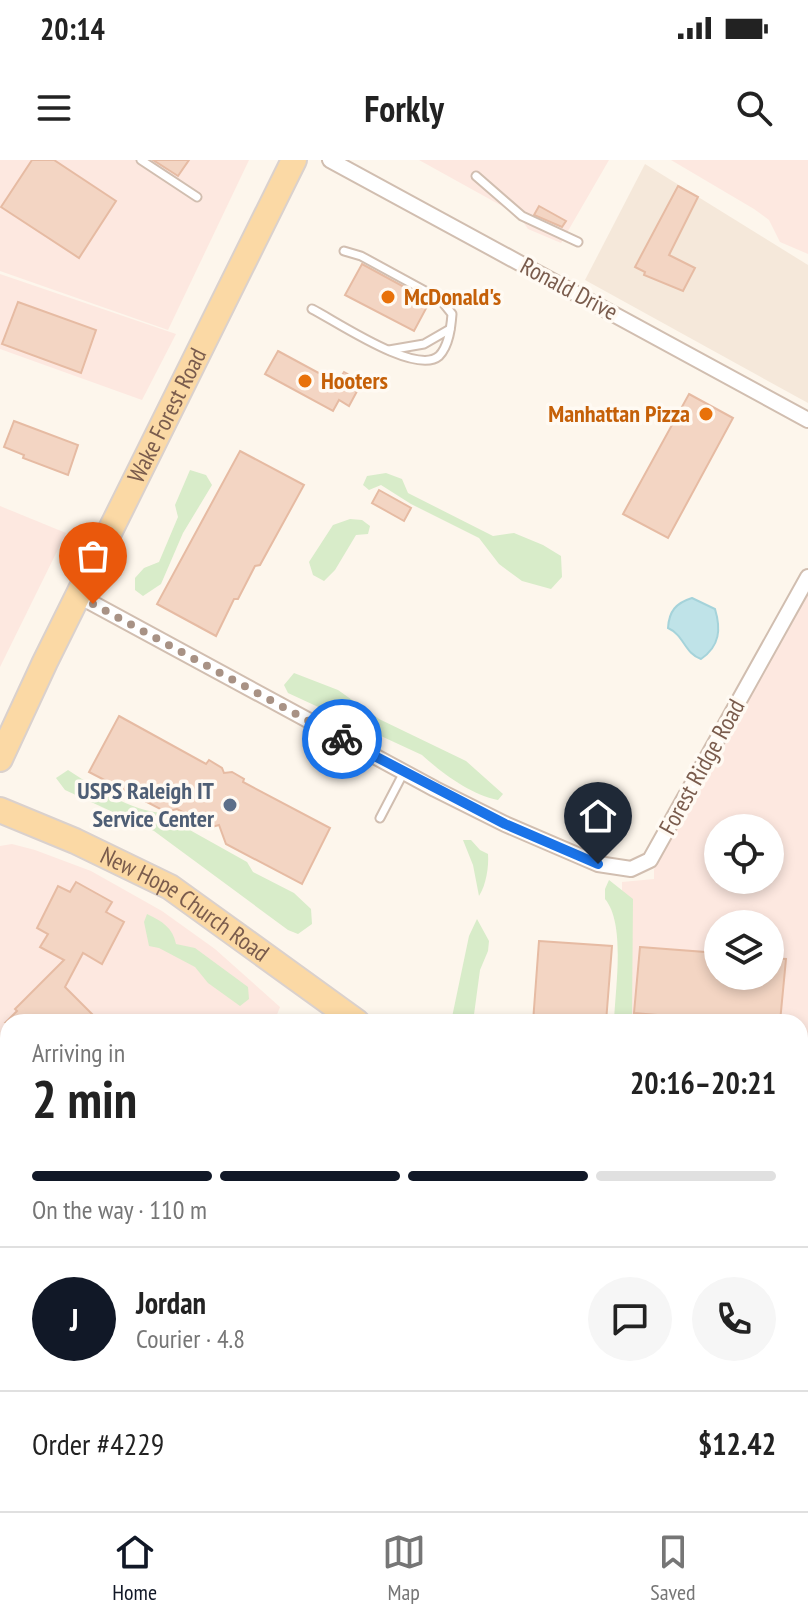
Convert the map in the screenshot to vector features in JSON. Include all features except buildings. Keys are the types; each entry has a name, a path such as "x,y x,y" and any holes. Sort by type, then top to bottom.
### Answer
{"main road":[{"name":"Wake Forest Road","path":"0,759 294,160"},
{"name":"New Hope Church Road","path":"0,810 75,841 170,887 346,1014"}],"street":[{"name":"Ronald Drive","path":"330,160 808,420"},
{"name":"Forest Ridge Road","path":"79,596 505,824 598,864 625,869 642,866 650,860 808,577"}],"lane":[{"path":"141,160 197,197"},
{"path":"476,176 522,216 578,242"},
{"path":"312,309 404,358 428,362 440,355 451,329 452,314 440,299 361,256 344,251"},
{"path":"389,350 424,344 451,329"},
{"path":"380,818 404,772"}],"shaded area":[{"path":"0,160 249,160 168,330 0,271"},
{"path":"419,160 609,160 561,243 528,229 522,220 502,206"},
{"path":"671,160 808,160 808,254 780,242 769,220 754,209"},
{"path":"645,164 808,265 808,403 585,280"},
{"path":"0,274 176,334 142,400 0,349"},
{"path":"0,506 66,533 0,667"},
{"path":"808,594 808,1014 622,1014 622,882 654,879 654,869"},
{"path":"12,844 35,850 91,871 162,911 215,949 280,1007 277,1014 0,1014 0,846"}],"green space":[{"path":"190,470 206,475 212,485 183,533 161,584 143,596 135,590 135,578 144,568 159,562 178,517 175,505"},
{"path":"386,473 402,479 408,493 493,536 514,533 543,545 561,556 562,577 551,589 522,581 499,564 479,538 411,504 381,485 369,490 363,485 367,476"},
{"path":"350,519 362,520 370,526 368,534 356,535 335,570 324,581 313,575 309,562 333,525"},
{"path":"294,673 338,690 379,719 466,761 503,794 498,800 467,788 422,755 288,693 284,685"},
{"path":"68,770 135,807 180,814 188,829 247,862 253,872 294,893 311,909 312,924 298,934 288,930 154,831 65,790 56,778"},
{"path":"463,840 471,840 488,854 484,887 479,896 473,865"},
{"path":"609,880 633,899 632,1014 615,1014 617,940 605,889"},
{"path":"147,914 166,926 176,944 195,948 248,987 249,999 240,1006 208,983 195,967 149,946 144,922"},
{"path":"477,919 489,941 488,951 480,970 474,1014 453,1014 469,936"}],"water":[{"path":"692,598 715,609 718,623 715,643 701,659 691,653 678,635 668,628 674,608"}],"way so far":[{"path":"93,604 342,739"}],"place":[{"name":"McDonald's","path":"388,297"},
{"name":"Hooters","path":"305,381"},
{"name":"Manhattan Pizza","path":"706,414"},
{"name":"USPS Raleigh IT Service Center","path":"230,805"}],"route":[{"path":"342,739 505,824 598,864"}]}
